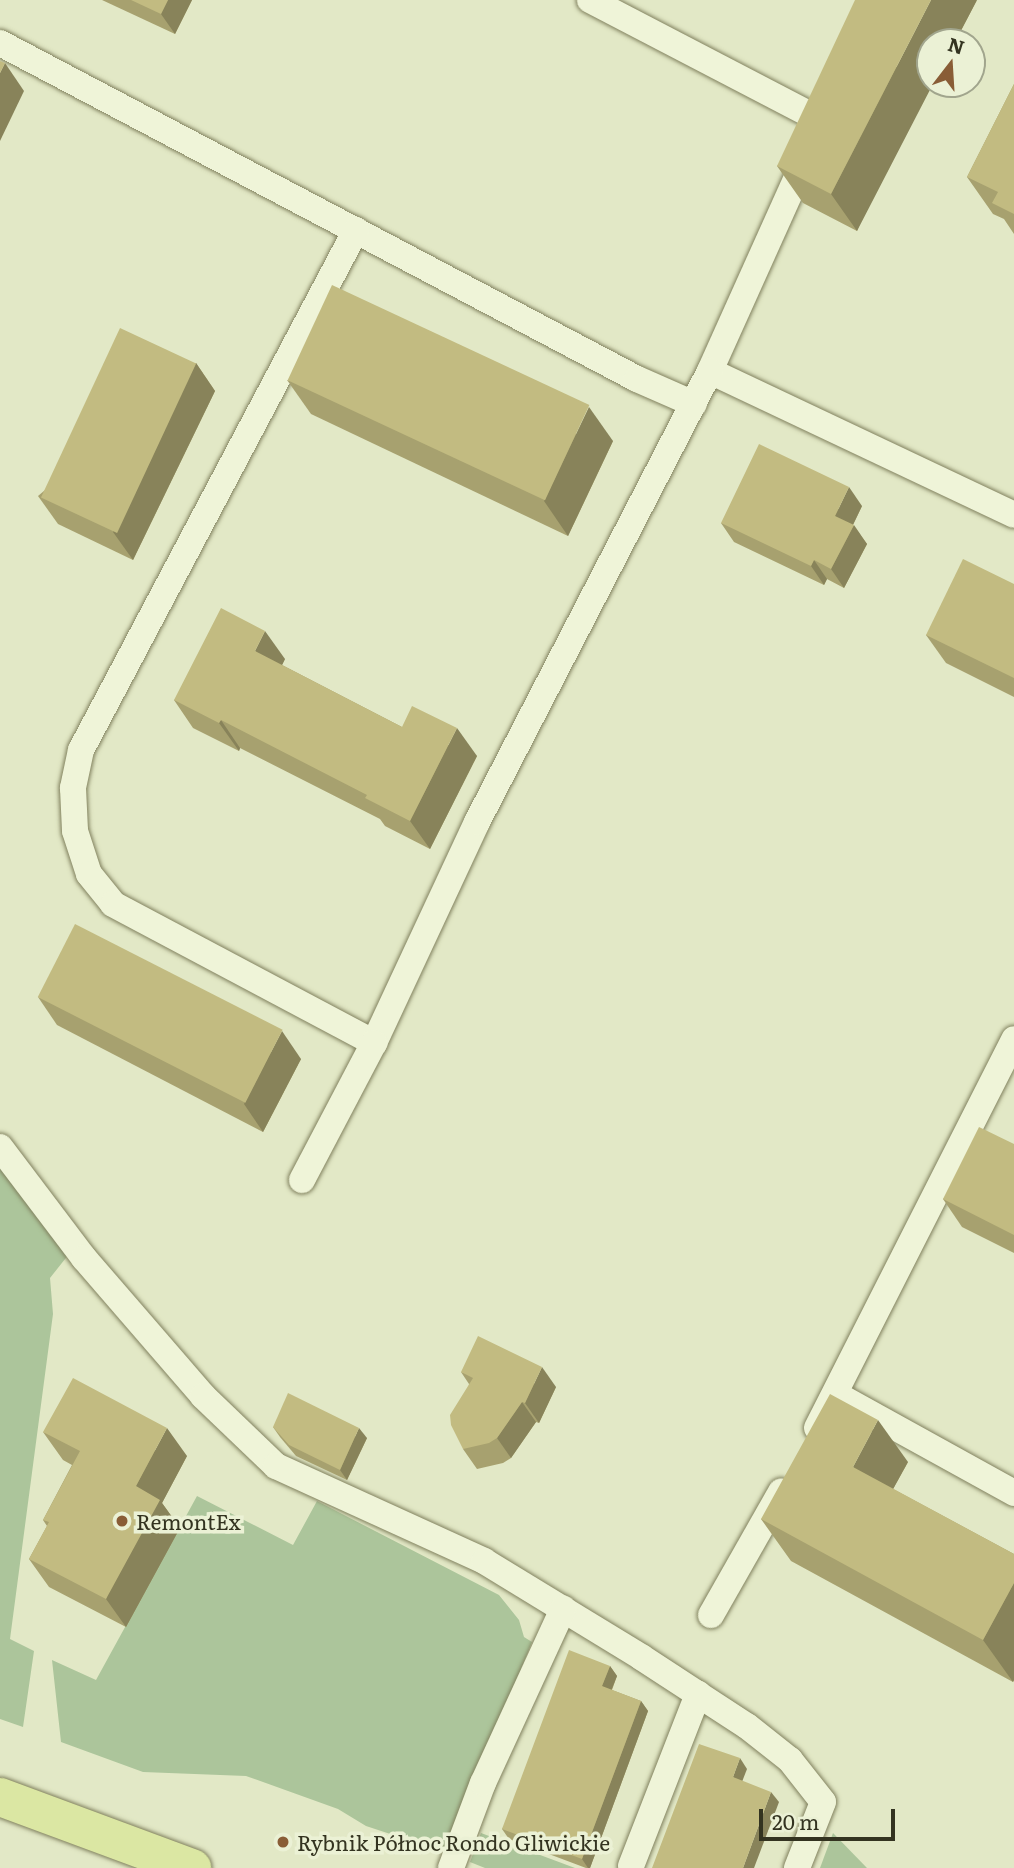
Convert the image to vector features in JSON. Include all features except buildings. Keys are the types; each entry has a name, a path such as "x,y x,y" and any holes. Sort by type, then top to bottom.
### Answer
{"main road":[{"path":"0,1797 192,1868"}],"lane":[{"path":"590,0 822,121"},
{"path":"0,43 637,379 694,404"},
{"path":"302,1180 374,1043 477,822 694,404 834,97"},
{"path":"356,230 81,750 73,788 75,831 89,874 113,904 374,1043"},
{"path":"710,371 1014,515"},
{"path":"711,1615 835,1394 1014,1039"},
{"path":"0,1147 84,1258 203,1396 276,1466 484,1561 698,1694 747,1726 790,1760 823,1801 797,1868"},
{"path":"835,1394 1014,1493"},
{"path":"450,1868 483,1783 563,1609"},
{"path":"631,1866 698,1694"}],"green space":[{"path":"0,1168 69,1254 50,1278 53,1314 10,1639 34,1651 23,1727 0,1719"},
{"path":"197,1496 293,1545 317,1501 499,1595 519,1620 524,1637 532,1642 458,1824 442,1851 366,1826 338,1809 246,1776 143,1772 61,1742 52,1660 96,1680"},
{"path":"481,1833 575,1868 485,1868 470,1862"},
{"path":"833,1833 867,1868 820,1868"}],"place":[{"name":"RemontEx","path":"122,1521"},
{"name":"Rybnik Północ Rondo Gliwickie","path":"283,1842"}]}
